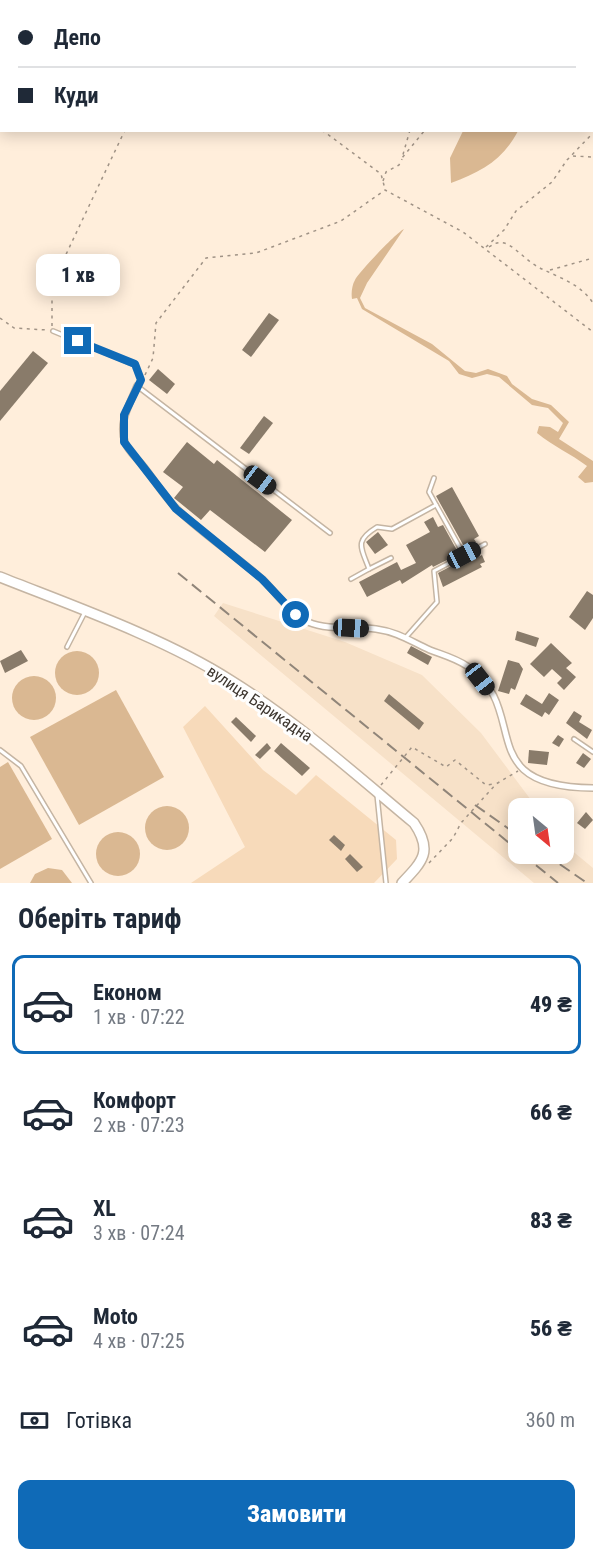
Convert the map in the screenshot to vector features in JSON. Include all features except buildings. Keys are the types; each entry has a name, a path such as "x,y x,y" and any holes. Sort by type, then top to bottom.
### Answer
{"main road":[{"name":"вулиця Барикадна","path":"0,578 168,647 228,678 332,753 414,823 423,837 425,850 422,860 402,883"}],"street":[{"path":"137,386 124,415 124,442 176,509 262,579 296,615 310,623 325,626 376,629 407,636 430,650 470,667 501,709 506,741 522,769 532,777 558,786 593,788"}],"lane":[{"path":"52,331 135,364 141,380 137,386 330,533"},
{"path":"434,478 429,492 464,555"},
{"path":"369,569 360,544 366,534 376,527 392,529 436,505"},
{"path":"407,636 437,602 434,571 485,544"},
{"path":"351,579 391,558"},
{"path":"67,647 85,612"},
{"path":"574,739 593,752"},
{"path":"0,750 21,766 91,883"},
{"path":"376,791 386,883"}],"path":[{"path":"0,318 14,328 52,331 50,318 52,284 124,132"},
{"path":"325,132 381,174 385,190 463,232 593,332"},
{"path":"383,182 386,172 399,165 409,132"},
{"path":"402,158 423,132"},
{"path":"485,248 504,230 516,211 552,182 571,156 593,133"},
{"path":"571,156 593,157"},
{"path":"141,380 153,358 156,323 206,258 256,253 341,221 385,190"},
{"path":"485,248 497,243 509,245 519,255 581,290 593,303"},
{"path":"548,270 593,258"},
{"path":"376,791 412,747 446,767 455,760 486,785 496,784"},
{"path":"424,868 453,838 461,823 496,784 522,769"}],"shaded area":[{"path":"462,132 517,132 505,150 490,164 451,183 450,158"},
{"path":"404,229 367,283 360,298 365,308 432,344 465,371 476,373 488,369 507,376 512,384 532,399 551,405 569,422 559,439 593,461 593,482 585,483 578,477 587,466 537,433 539,426 550,427 558,432 563,423 548,408 532,405 499,377 487,374 472,378 459,374 449,361 362,309 357,298 352,299 352,287 358,276"},
{"path":"223,603 345,642 422,675 481,733 530,798 508,798 508,861 214,616"},
{"path":"77,651 93,657 99,673 93,689 77,695 61,689 55,673 61,657"},
{"path":"34,676 50,682 56,698 50,714 34,720 18,714 12,698 18,682"},
{"path":"116,690 164,777 79,825 30,737"},
{"path":"205,706 263,770 296,795 316,775 396,840 397,859 374,883 191,883 245,847 183,727"},
{"path":"8,762 52,839 0,869 0,767"},
{"path":"167,806 183,812 189,828 183,844 167,850 151,844 145,828 151,812"},
{"path":"118,832 134,838 140,854 134,870 118,876 102,870 96,854 102,838"},
{"path":"574,852 593,868 593,883 534,883 511,864 574,864"},
{"path":"48,868 62,870 72,883 30,883 35,874"}],"railway":[{"path":"178,573 508,842"},
{"path":"475,805 508,828"},
{"path":"534,864 558,883"},
{"path":"559,864 587,883"}],"route":[{"path":"78,341 135,364 141,380 124,415 124,442 176,509 262,579 296,615"}]}
